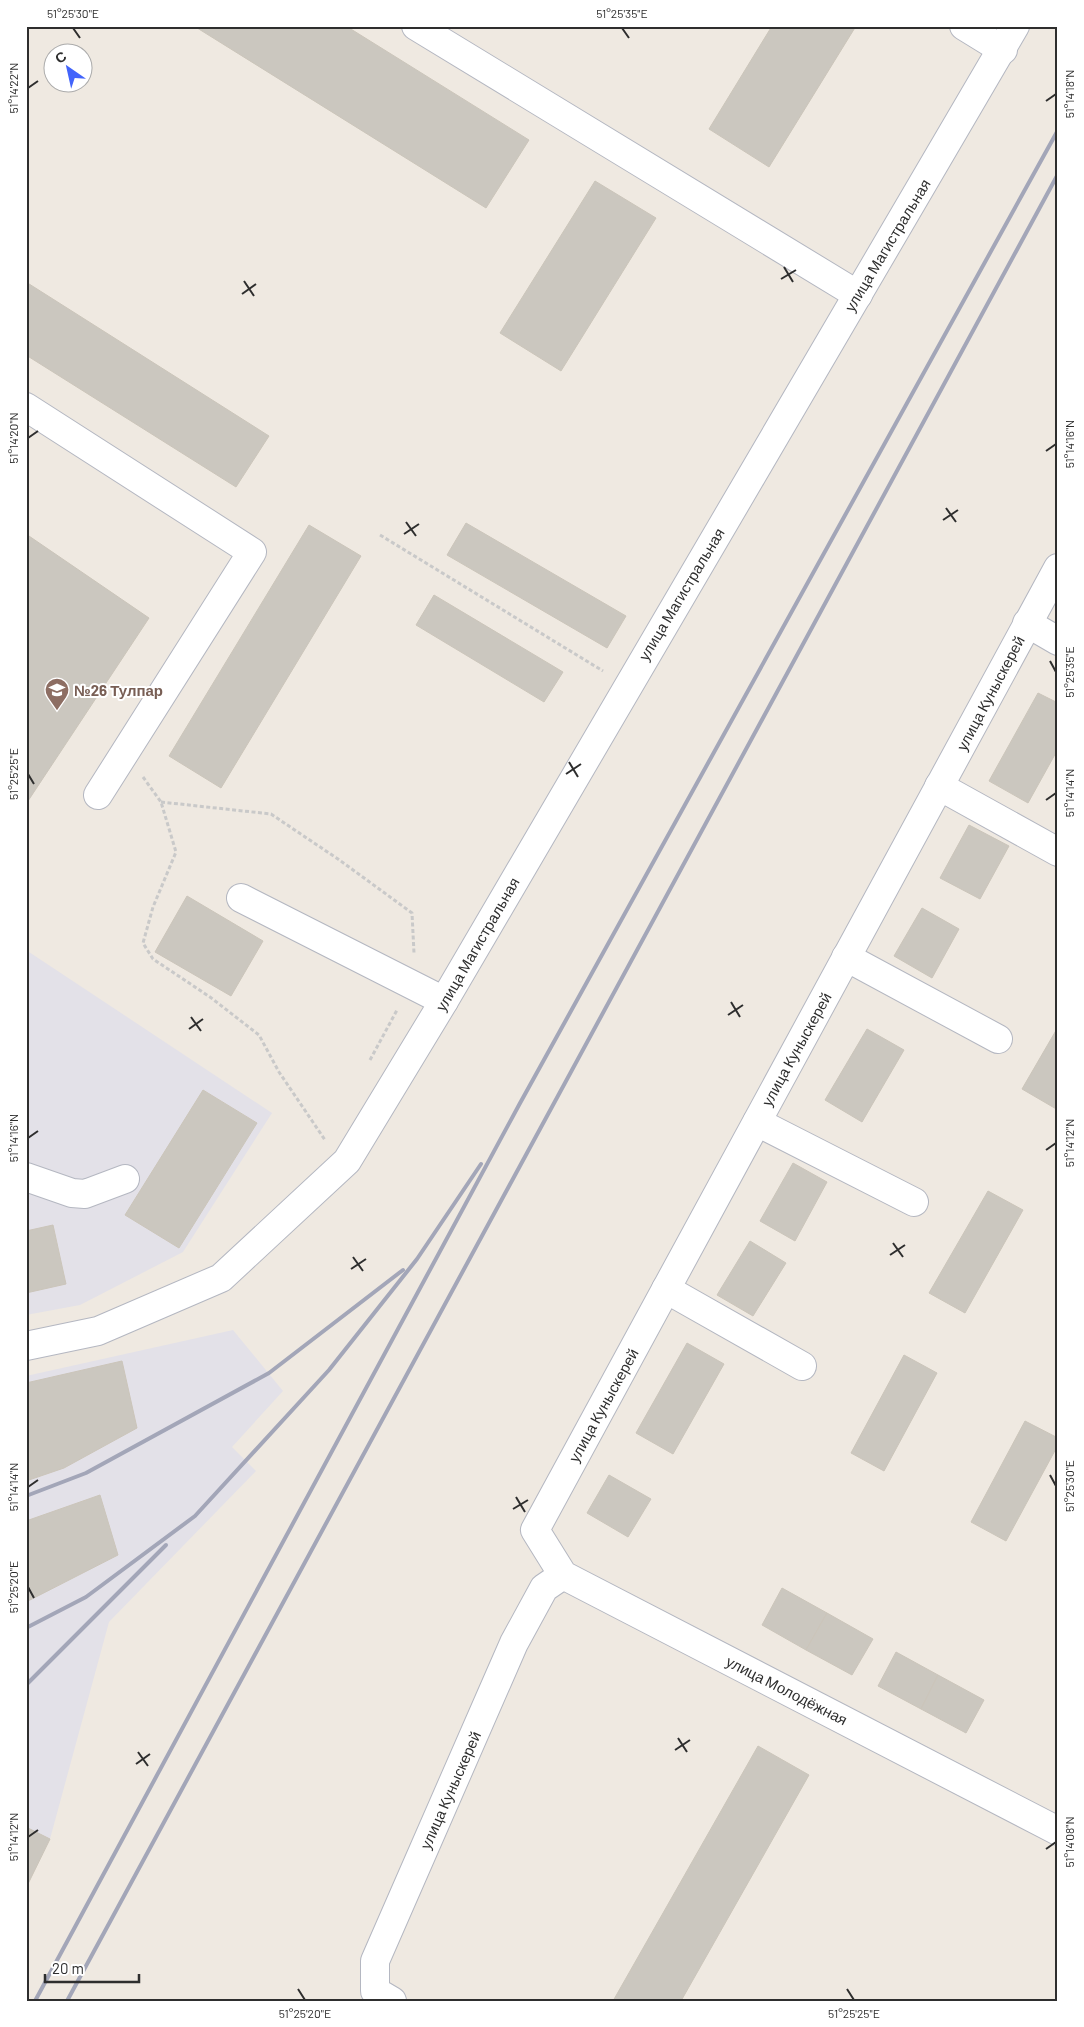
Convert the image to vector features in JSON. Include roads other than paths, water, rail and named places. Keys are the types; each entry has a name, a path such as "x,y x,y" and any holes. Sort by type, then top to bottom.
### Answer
{"street":[{"path":"416,26 858,295"},
{"path":"964,26 1002,50"},
{"name":"улица Магистральная","path":"26,1346 98,1331 220,1278 347,1161 444,1001 1015,26"},
{"path":"26,407 252,552 98,795"},
{"name":"улица Куныскерей","path":"534,1530 1058,568"},
{"path":"1028,624 1058,641"},
{"path":"939,786 1058,852"},
{"path":"241,898 444,1001"},
{"path":"846,957 998,1039"},
{"path":"756,1122 914,1202"},
{"path":"26,1178 72,1193 84,1194 125,1179"},
{"path":"666,1289 802,1366"},
{"name":"улица Молодёжная","path":"534,1530 564,1575 1058,1830"},
{"name":"улица Куныскерей","path":"384,1996 375,1961 514,1643 544,1588 564,1575"}],"railway":[{"path":"35,2001 519,1105 1058,130"},
{"path":"67,2001 1058,174"},
{"path":"26,1628 86,1597 195,1516 329,1370 417,1259 481,1164"},
{"path":"26,1496 86,1473 269,1373 403,1270"},
{"path":"26,1685 166,1545"}],"place":[{"name":"№26 Тулпар","path":"57,711"}]}
